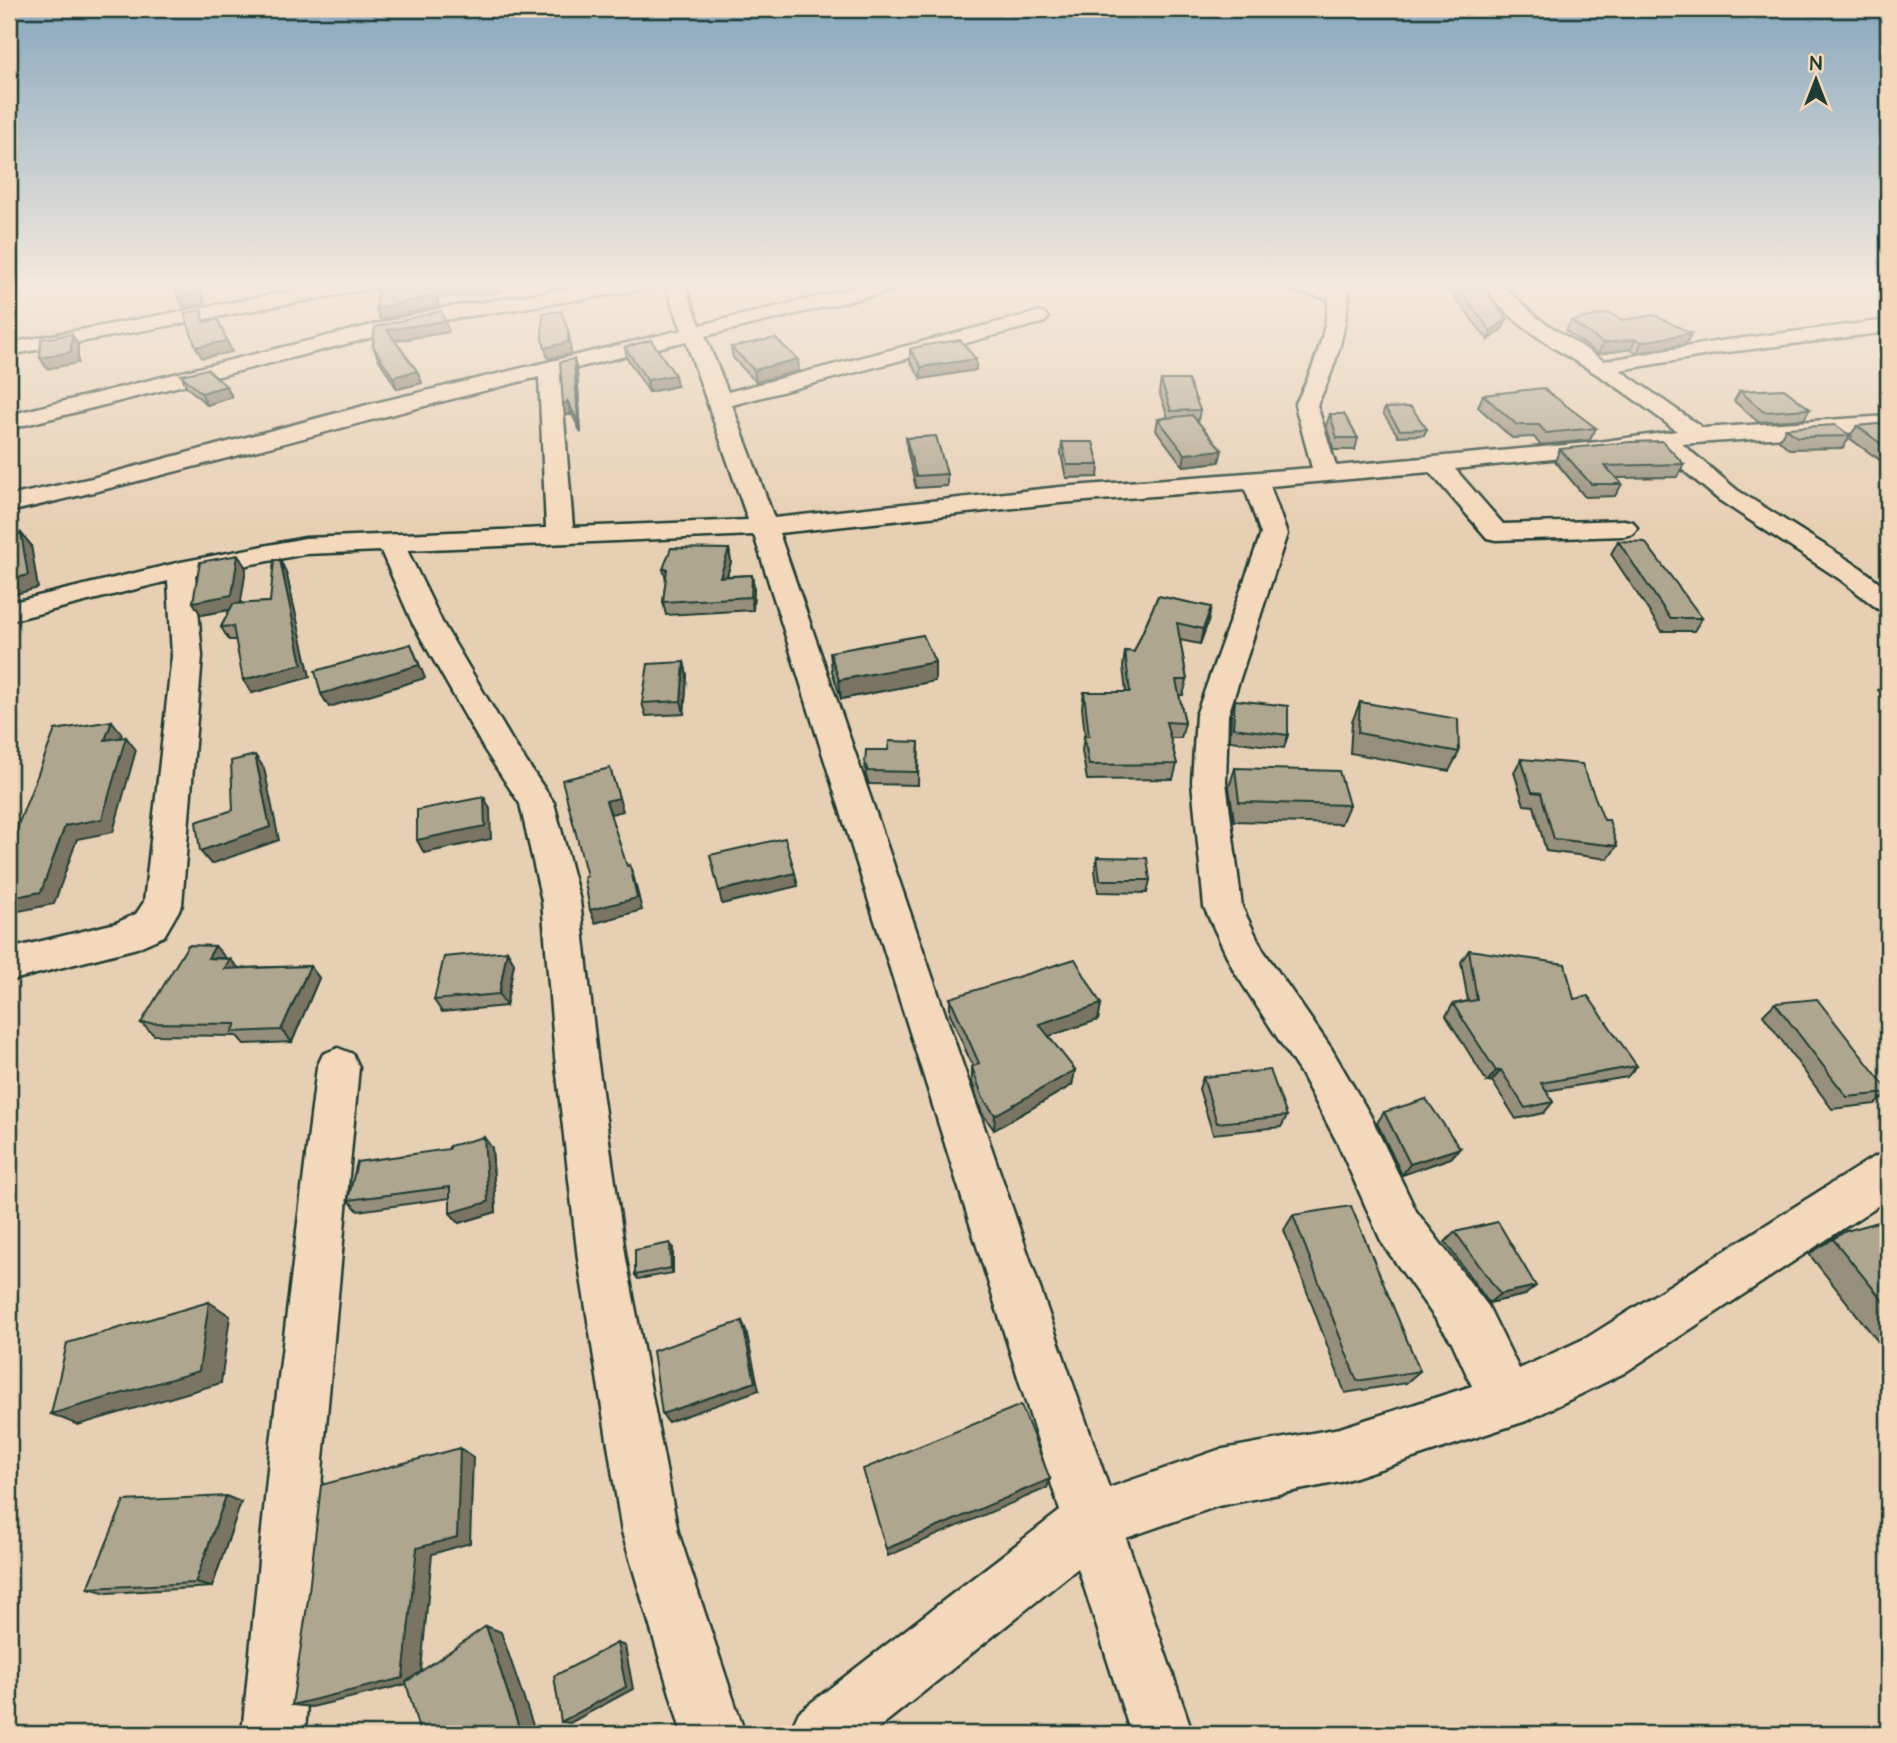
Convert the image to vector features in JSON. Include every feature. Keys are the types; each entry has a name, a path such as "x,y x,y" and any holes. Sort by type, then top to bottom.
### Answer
{"street":[{"path":"9,422 244,363"},
{"path":"9,504 95,485 371,411 564,363"},
{"path":"704,363 764,527 1090,1523 1162,1734"},
{"path":"720,401 864,363"},
{"path":"1325,363 1306,405 1312,433 1326,473"},
{"path":"1594,363 1698,435"},
{"path":"1607,371 1612,365 1622,363"},
{"path":"549,367 560,536"},
{"path":"9,612 181,570 305,546 764,527 978,503 1437,464 1698,435 1888,423"},
{"path":"1663,441 1728,495 1851,574 1888,603"},
{"path":"1437,464 1496,532 1515,534 1624,528"},
{"path":"1255,480 1274,534 1212,715 1209,782 1223,906 1248,960 1316,1061 1354,1129 1399,1227 1470,1324 1507,1402"},
{"path":"391,544 427,622 501,749 537,803 561,901 576,1057 602,1259 650,1532 714,1734"},
{"path":"9,965 123,937 150,925 163,905 187,656 181,570"},
{"path":"273,1734 296,1459 338,1067"},
{"path":"821,1734 1090,1523 1218,1478 1340,1455 1507,1402 1606,1354 1888,1174"}],"building":[{"path":"384,363 411,363 417,371 393,377"},
{"path":"560,363 574,363 578,421 567,400 567,403 563,404"},
{"path":"636,363 667,363 675,375 647,380"},
{"path":"747,363 781,363 754,370"},
{"path":"919,363 946,363 921,367"},
{"path":"207,369 226,386 201,393 181,375"},
{"path":"1161,380 1188,380 1200,410 1171,411"},
{"path":"1543,388 1596,428 1546,433 1539,425 1517,425 1483,395"},
{"path":"1784,389 1810,409 1764,412 1740,391"},
{"path":"1411,407 1427,429 1400,430 1385,408"},
{"path":"1330,414 1344,414 1358,438 1337,438"},
{"path":"1192,415 1222,450 1185,454 1158,419"},
{"path":"1888,423 1888,449 1857,426"},
{"path":"1835,425 1851,436 1797,437 1786,428"},
{"path":"936,436 947,474 916,476 906,438"},
{"path":"1662,441 1684,464 1605,466 1622,484 1591,484 1560,449 1630,442"},
{"path":"1062,442 1093,442 1099,465 1067,465"},
{"path":"21,533 28,575 9,580 9,536"},
{"path":"1618,541 1645,542 1702,618 1670,618"},
{"path":"671,548 729,549 720,577 752,575 751,597 663,602 667,569 663,569"},
{"path":"238,555 232,595 193,602 200,562"},
{"path":"274,560 280,560 302,664 243,680 233,626 221,627 233,604 270,602"},
{"path":"1158,596 1211,607 1203,629 1177,623 1187,680 1176,680 1185,723 1166,722 1177,764 1089,765 1084,736 1089,736 1084,692 1130,692 1125,651 1134,652"},
{"path":"923,635 935,662 839,680 830,652"},
{"path":"411,644 419,665 321,694 315,671"},
{"path":"684,662 681,701 642,703 648,664"},
{"path":"1235,700 1288,706 1288,735 1233,728"},
{"path":"1360,702 1458,719 1459,752 1358,733"},
{"path":"112,721 105,740 126,737 102,819 65,826 41,892 9,898 9,848 55,730"},
{"path":"889,741 919,742 917,772 868,771 865,763 866,750 888,750"},
{"path":"255,755 270,827 200,851 196,822 233,810 231,761"},
{"path":"1521,759 1582,764 1604,820 1609,820 1617,846 1554,839 1541,793 1532,792"},
{"path":"610,768 619,798 606,801 627,866 630,865 637,898 590,910 584,877 587,876 562,780"},
{"path":"1235,768 1339,771 1349,805 1239,802"},
{"path":"484,797 485,826 417,840 417,810"},
{"path":"785,838 795,873 719,891 710,855"},
{"path":"1097,857 1147,858 1150,880 1100,880"},
{"path":"188,945 215,946 208,958 230,959 224,969 310,966 281,1030 232,1032 236,1024 141,1023"},
{"path":"1469,950 1565,964 1574,999 1588,996 1637,1066 1541,1083 1553,1102 1525,1108 1501,1070 1496,1071 1453,1004 1477,1000"},
{"path":"507,951 499,994 434,1000 444,957"},
{"path":"1075,959 1101,1004 1039,1024 1075,1070 995,1115 983,1098 972,1067 979,1063 950,998"},
{"path":"1817,999 1888,1093 1847,1097 1775,1003"},
{"path":"1270,1070 1287,1116 1217,1123 1203,1077"},
{"path":"1426,1099 1460,1148 1410,1164 1384,1112"},
{"path":"484,1137 488,1202 450,1213 450,1187 348,1200 357,1162 449,1149 449,1146"},
{"path":"1351,1206 1420,1371 1357,1381 1293,1215"},
{"path":"1886,1220 1888,1307 1833,1239 1846,1231"},
{"path":"1498,1222 1536,1286 1500,1294 1455,1232"},
{"path":"670,1243 671,1268 635,1275 635,1250"},
{"path":"209,1302 199,1371 51,1414 67,1343"},
{"path":"742,1321 755,1382 662,1414 653,1351"},
{"path":"1021,1405 1050,1479 886,1549 863,1469"},
{"path":"460,1448 457,1537 417,1548 403,1678 292,1705 308,1600 321,1485"},
{"path":"226,1496 195,1583 88,1588 124,1501"},
{"path":"486,1626 521,1734 420,1734 406,1682"},
{"path":"617,1643 626,1687 561,1722 554,1676"}]}
